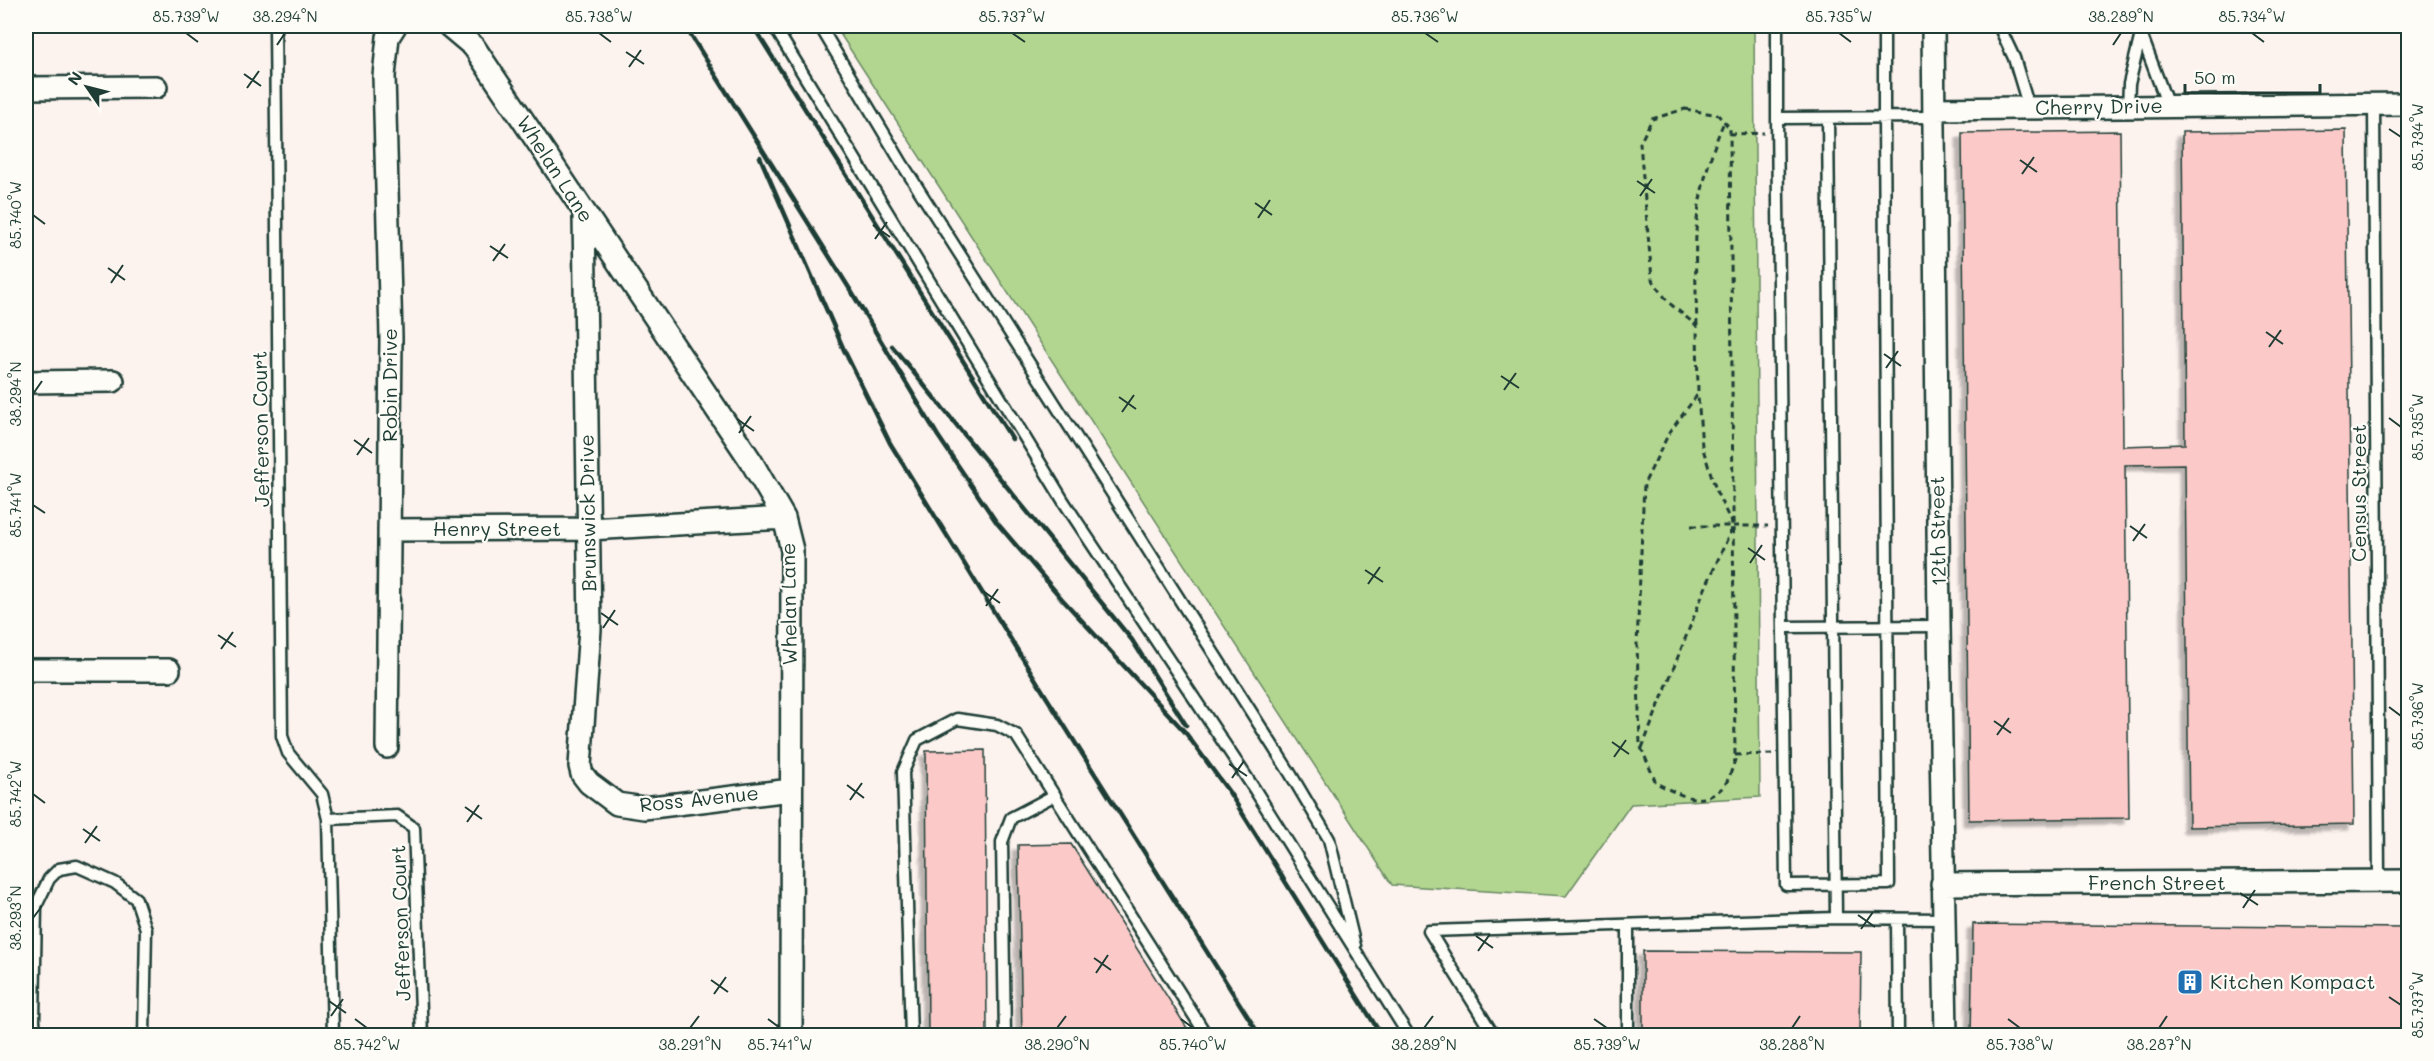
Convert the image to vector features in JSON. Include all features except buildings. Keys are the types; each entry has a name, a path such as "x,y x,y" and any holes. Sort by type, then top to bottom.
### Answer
{"street":[{"name":"Robin Drive","path":"387,747 391,337 384,76 388,37 391,28 395,26"},
{"name":"Whelan Lane","path":"449,26 474,47 584,215 751,461 784,518 792,550 791,1035"},
{"name":"12th Street","path":"1933,26 1942,884 1946,1035"},
{"path":"26,88 156,87"},
{"name":"Cherry Drive","path":"1934,113 2029,108 2409,104"},
{"name":"Brunswick Drive","path":"584,215 590,629 580,766 582,774 589,783 609,799"},
{"path":"26,382 113,381"},
{"name":"Henry Street","path":"389,530 589,529 784,518"},
{"path":"26,670 169,670"},
{"name":"Ross Avenue","path":"609,799 617,804 644,808 791,790"},
{"name":"French Street","path":"1942,884 2409,881"}],"lane":[{"name":"Jefferson Court","path":"275,26 282,736 288,753 321,794 328,819 333,1035"},
{"path":"774,26 1064,502 1255,790 1408,1035"},
{"path":"820,26 903,165 1290,773 1329,839 1358,958"},
{"path":"1777,26 1786,885 1889,884 1884,26"},
{"path":"2000,26 2014,58 2029,108"},
{"path":"2139,30 2168,106"},
{"path":"2128,107 2129,84 2139,30"},
{"name":"Census Street","path":"2374,104 2379,882"},
{"path":"1777,118 1884,117 1934,113"},
{"path":"1828,118 1836,918"},
{"path":"1783,627 1939,626"},
{"path":"911,1035 903,772 917,740 957,719 997,724 1016,735 1207,1035"},
{"path":"1005,1035 1002,842 1011,818 1055,795"},
{"name":"Jefferson Court","path":"328,819 397,816 414,828 422,1035"},
{"path":"36,1035 34,1021 36,906 49,879 59,869 77,866 115,884 136,899 146,929 144,1035"},
{"path":"1494,1035 1429,931 1836,918 1943,919"},
{"path":"1897,919 1898,1035"},
{"path":"1628,925 1628,1035"}],"path":[{"path":"1696,326 1668,302 1652,279 1640,143 1652,119 1685,109 1718,115 1730,128 1735,755 1724,786 1708,796 1690,799 1656,783 1642,748 1637,644 1644,484 1669,433 1698,394"},
{"path":"1642,748 1733,526 1717,493 1702,446 1696,326 1696,231 1704,186 1724,122"},
{"path":"1730,134 1777,133"},
{"path":"1691,526 1781,526"},
{"path":"1735,755 1784,753"}],"green space":[{"path":"835,26 1754,26 1760,797 1631,804 1566,896 1392,885"}],"railway":[{"path":"685,26 851,291 938,436 997,523 1062,599 1185,732 1229,792 1382,1036"},
{"path":"753,26 1012,439"},
{"path":"760,157 844,350 890,443 1260,1036"},
{"path":"892,346 1132,640 1186,725"}],"place":[{"name":"Kitchen Kompact","path":"2190,982"}]}
